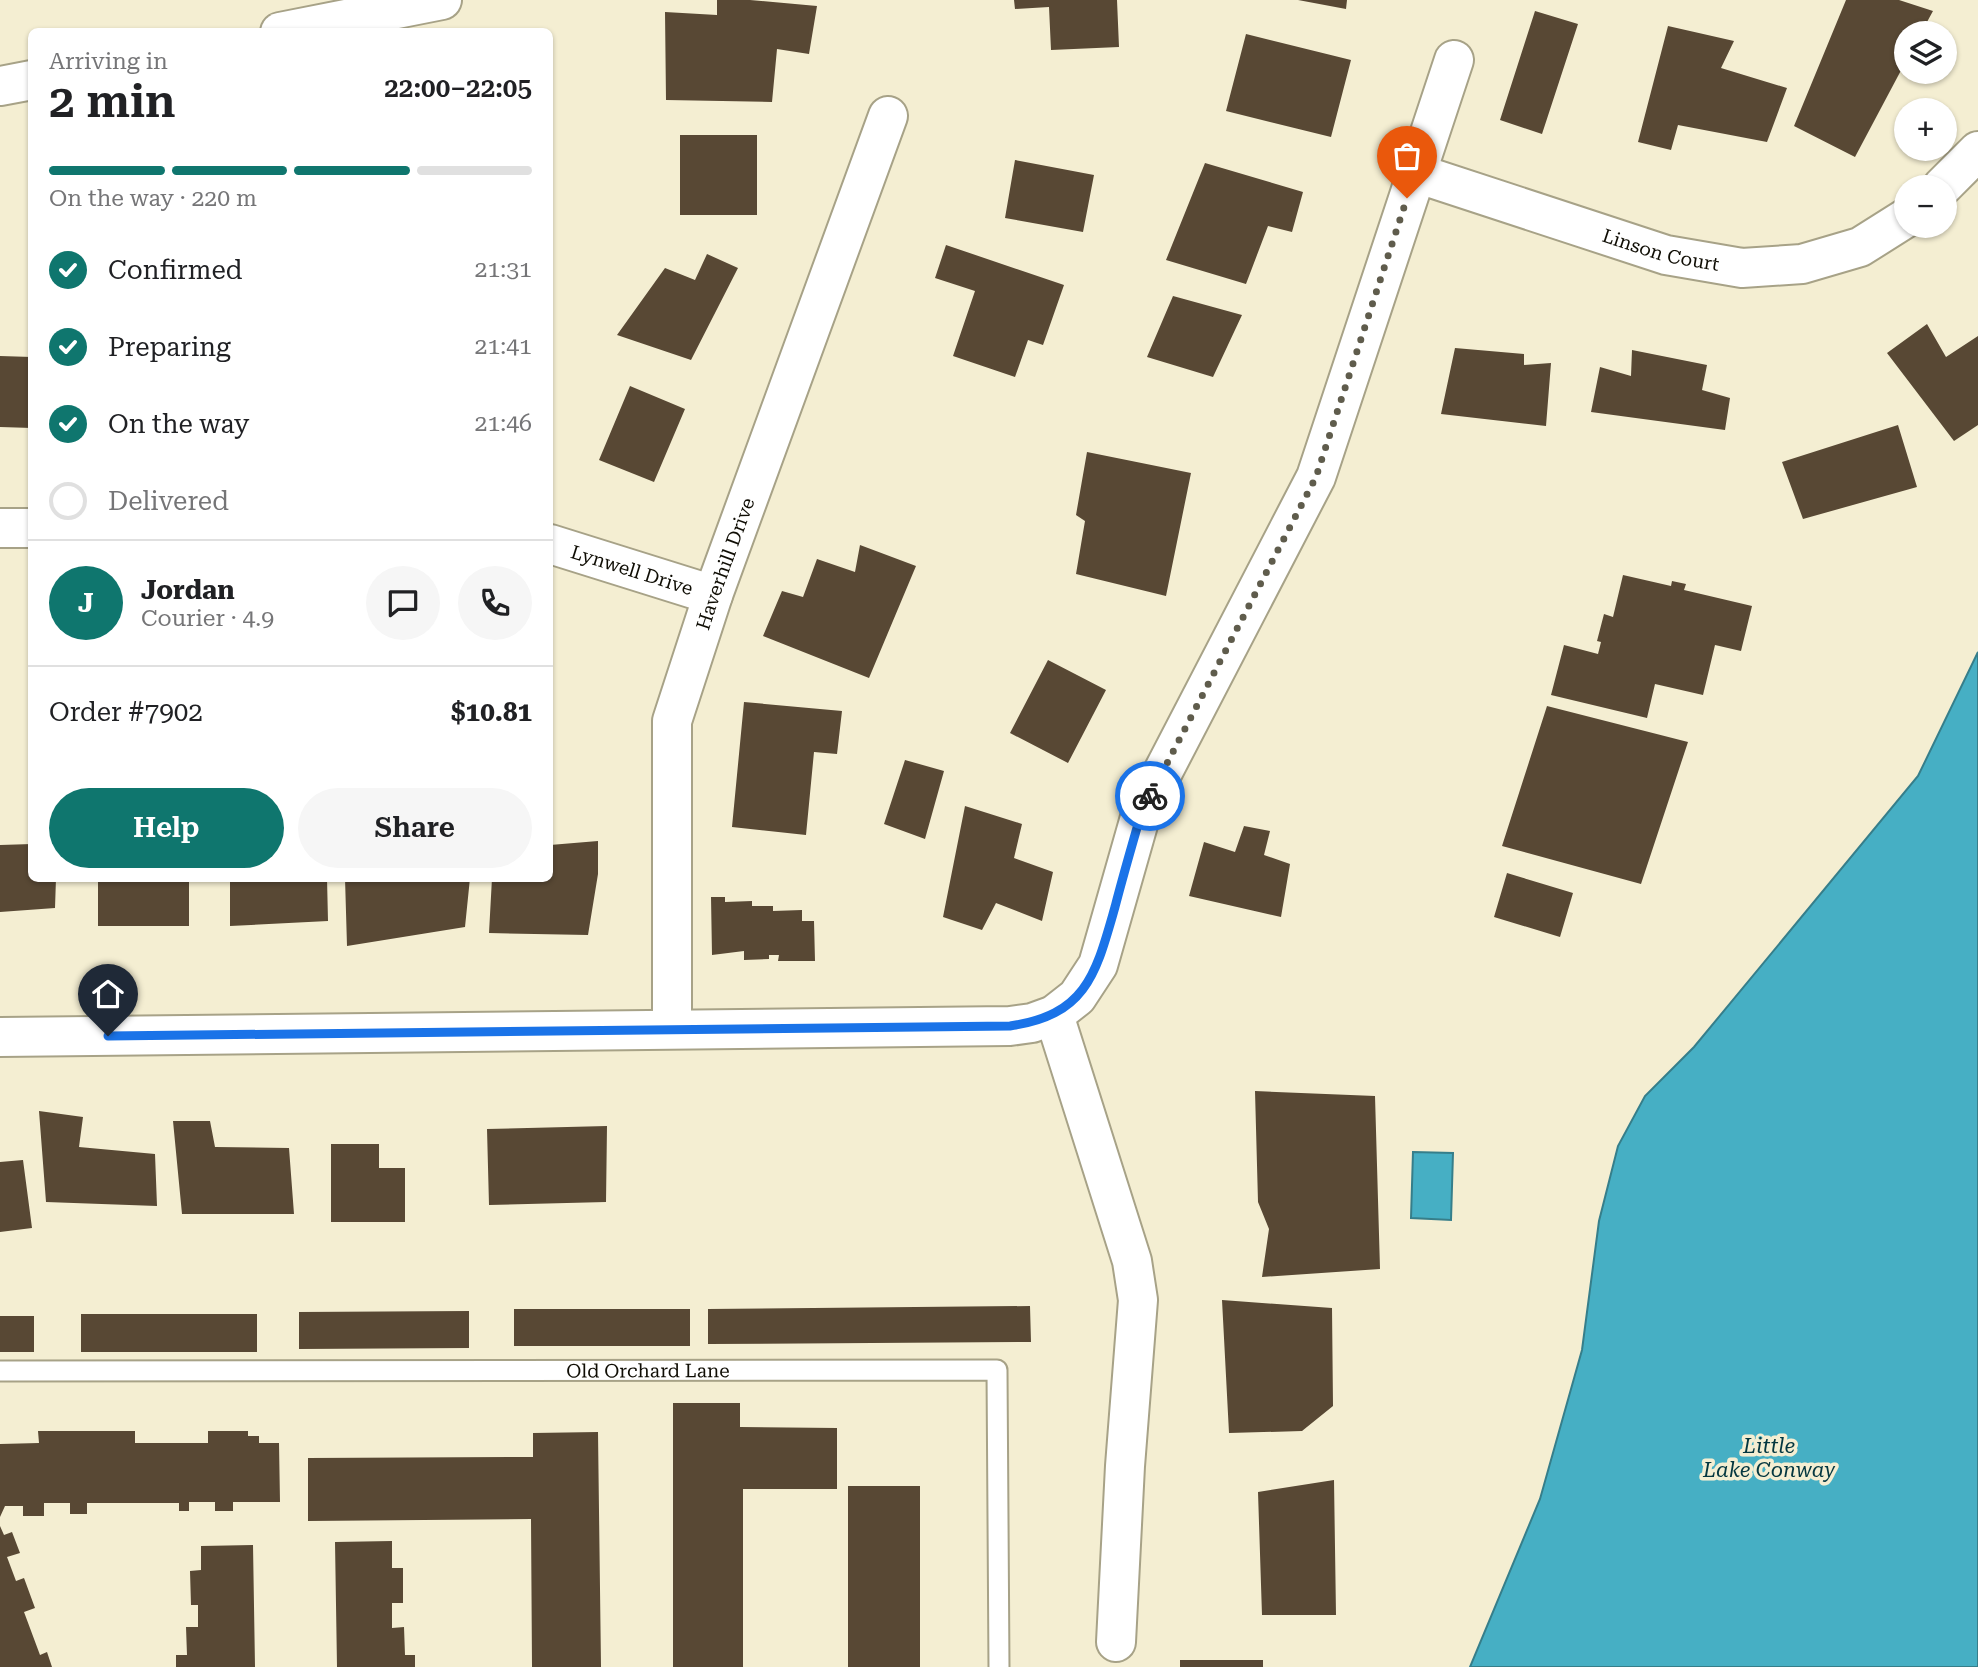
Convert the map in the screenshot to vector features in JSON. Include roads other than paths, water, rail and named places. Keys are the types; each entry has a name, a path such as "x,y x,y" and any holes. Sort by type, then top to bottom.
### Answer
{"street":[{"path":"300,28 442,0"},
{"path":"0,1037 1010,1026 1032,1023 1066,1006 1098,965 1141,814 1316,477 1454,60"},
{"path":"0,86 28,81"},
{"name":"Haverhill Drive","path":"673,1029 672,721 713,595 888,116"},
{"path":"1954,175 1978,151"},
{"name":"Linson Court","path":"1416,173 1667,255 1742,268 1802,264 1860,247 1894,226"},
{"path":"0,528 28,528"},
{"name":"Lynwell Drive","path":"553,545 713,595"},
{"path":"1066,1006 1132,1261 1138,1300 1125,1466 1116,1642"}],"lane":[{"name":"Old Orchard Lane","path":"0,1371 997,1370 999,1667"}],"water":[{"name":"Little Lake Conway","path":"1978,652 1978,1667 1470,1667 1540,1499 1582,1350 1599,1221 1618,1146 1645,1096 1694,1047 1918,776"},
{"path":"1413,1152 1453,1153 1451,1220 1411,1218"}]}
